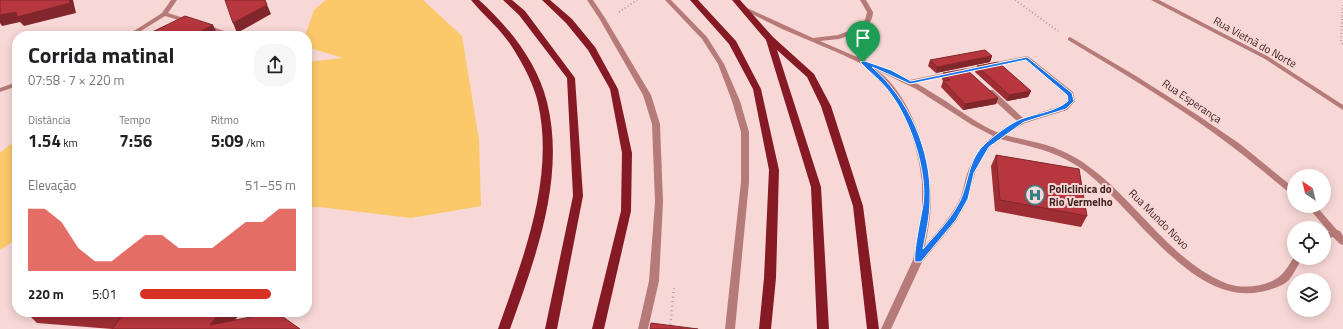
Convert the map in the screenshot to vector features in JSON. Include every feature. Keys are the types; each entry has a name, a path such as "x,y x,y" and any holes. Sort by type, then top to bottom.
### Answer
{"main road":[{"path":"475,0 508,34 529,67 543,104 548,140 544,192 532,250 504,329"},
{"path":"507,0 522,12 571,78 578,196 551,329"},
{"path":"546,0 569,20 592,49 614,89 627,153 626,211 598,329"},
{"path":"694,0 733,43 757,89 774,170 770,278 765,329"},
{"path":"736,0 770,39 811,76 826,106 858,206 873,329"},
{"path":"770,39 816,187 823,329"}],"street":[{"path":"136,31 164,14 174,0"},
{"path":"590,0 647,95 656,124 659,202 654,281 643,329"},
{"path":"668,0 705,38 721,64 736,100 745,132 745,182 730,329"},
{"path":"863,0 870,12 870,20 858,36 857,43 863,62"},
{"name":"Rua Vietnã do Norte","path":"1154,0 1267,58 1343,108"},
{"path":"743,8 811,40 863,62 882,78 894,93 913,126 924,163 927,200 918,260"},
{"path":"164,14 192,23"},
{"path":"199,25 218,31"},
{"path":"811,40 839,37 864,28"},
{"name":"Rua Esperança","path":"1070,40 1126,72 1199,119 1237,146 1287,186"},
{"path":"886,329 918,260 954,218 964,199 971,173 978,158 987,145 1022,121 1064,108 1071,101 1070,94 1027,58 970,73 910,82"},
{"name":"Rua Mundo Novo","path":"863,62 889,71 910,82 964,117 999,136 1036,144 1060,152 1086,167 1113,190 1186,263 1205,276 1227,287 1246,290 1261,288 1283,279 1293,265"},
{"path":"0,90 12,86"},
{"path":"984,86 1022,121"},
{"path":"1317,213 1343,242"},
{"path":"1331,234 1336,233"}],"path":[{"path":"1015,0 1070,40"},
{"path":"1343,5 1341,42 1343,45"}],"shaded area":[{"path":"326,0 423,0 462,36 479,140 481,206 411,218 312,207 312,61 343,58 312,49 312,31 307,31 314,10"},
{"path":"12,143 12,242 0,250 0,153"}],"building":[{"path":"0,0 69,0 70,3 17,17 16,12 0,15"},
{"path":"225,0 265,0 267,5 233,23"},
{"path":"185,16 213,25 201,31 154,31"},
{"path":"985,50 992,56 937,67 930,60"},
{"path":"998,62 1031,91 1009,95 977,66"},
{"path":"966,69 998,98 965,104 943,81 950,80 943,73"},
{"name":"Policlinica do Rio Vermelho","path":"996,155 1079,169 1087,216 1000,200"},
{"path":"121,317 216,317 210,325 251,317 283,317 300,329 112,329"},
{"path":"651,323 698,329 650,329"}],"place":[{"name":"Policlinica do Rio Vermelho","path":"1035,195"}],"route":[{"path":"1027,58 1070,94 1071,101 1064,108 1022,121 987,145 978,158 971,173 964,199 954,218 918,260 927,200 924,163 913,126 894,93 882,78 863,62 889,71 910,82 1027,58"}]}
